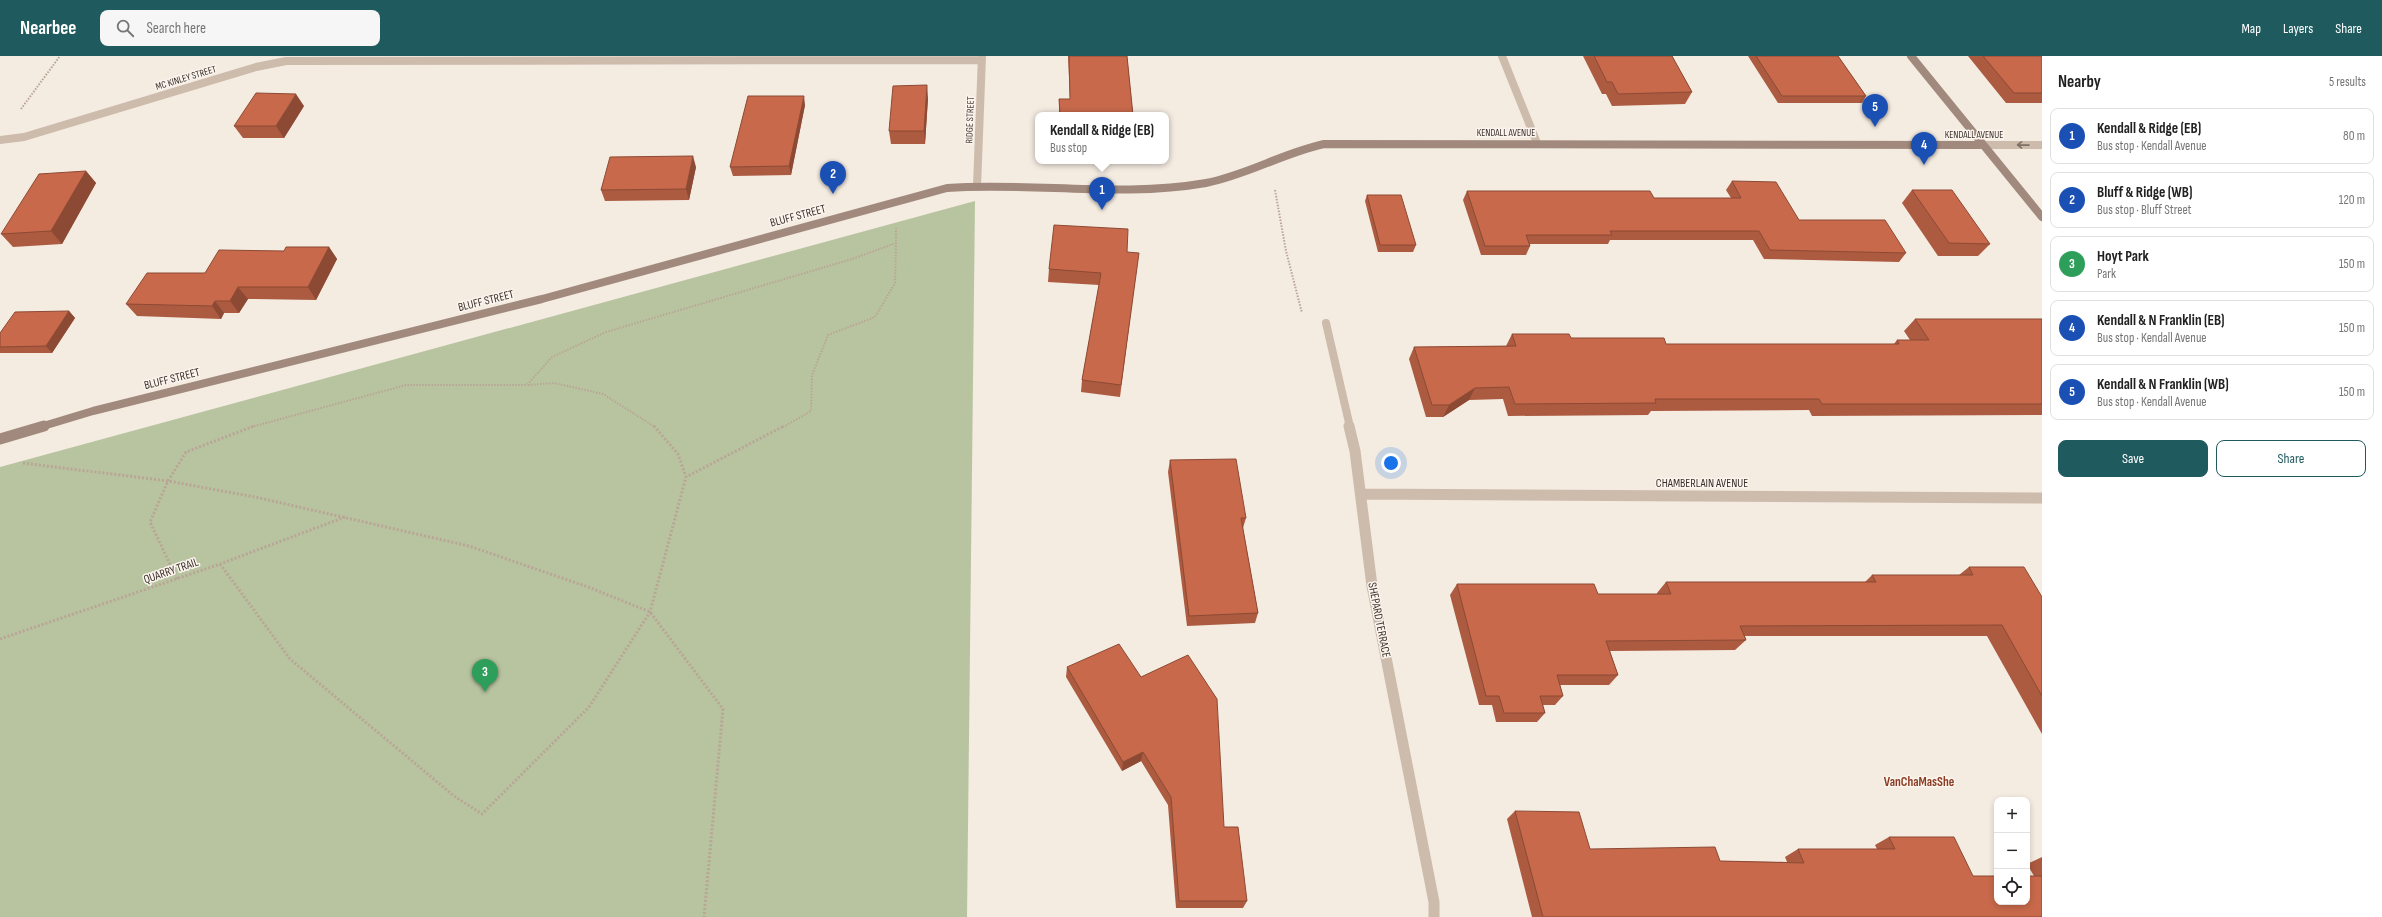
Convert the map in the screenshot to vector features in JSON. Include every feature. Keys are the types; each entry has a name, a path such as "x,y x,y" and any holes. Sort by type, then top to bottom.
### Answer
{"street":[{"path":"1502,56 1537,143"},
{"path":"1911,56 2042,217"},
{"name":"MC KINLEY STREET","path":"0,140 24,136 256,67 286,61 982,58"},
{"name":"RIDGE STREET","path":"977,186 982,58"},
{"name":"KENDALL AVENUE","path":"977,186 1159,188 1207,182 1232,175 1309,147 1324,144 1537,143 2042,145"},
{"name":"BLUFF STREET","path":"0,440 93,411 542,299 948,188 977,186"},
{"name":"SHEPARD TERRACE","path":"1326,323 1355,451 1362,494 1365,539 1372,586 1434,902 1434,917"},
{"name":"CHAMBERLAIN AVENUE","path":"1362,494 2042,498"}],"path":[{"path":"19,112 60,56"},
{"path":"1275,190 1286,251 1303,317 1326,323"},
{"path":"686,477 741,450 811,411 812,375 828,335 876,317 895,282 896,202"},
{"path":"527,385 552,357 606,332 852,259 896,243"},
{"path":"177,579 150,522 168,481 186,452 264,422 406,385 460,387 554,383 603,394 653,425 678,454 686,477 650,612 589,707 482,814 454,796 290,659 220,564"},
{"path":"15,462 68,467 168,481 346,517 469,546 588,587 650,612 723,709 704,917"},
{"name":"QUARRY TRAIL","path":"0,639 220,564 346,517"}],"green space":[{"path":"975,201 967,917 0,917 0,467"}],"building":[{"path":"1069,56 1127,56 1133,112 1060,112 1059,99 1070,99"},
{"path":"1594,56 1672,56 1692,92 1618,94 1612,82 1607,82"},
{"path":"1756,56 1838,56 1866,96 1782,96"},
{"path":"1983,56 2042,56 2042,93 2014,93"},
{"path":"927,85 924,131 889,131 893,86"},
{"path":"256,93 296,94 276,126 234,126"},
{"path":"748,96 804,96 789,166 730,167"},
{"path":"693,156 686,189 601,190 610,157"},
{"path":"86,171 51,231 1,234 39,174"},
{"path":"1732,181 1776,182 1799,220 1885,220 1906,253 1770,250 1759,231 1610,231 1612,235 1526,235 1530,246 1485,246 1467,191 1650,191 1654,198 1741,198"},
{"path":"1912,190 1952,190 1990,244 1949,243"},
{"path":"1367,195 1401,195 1416,245 1380,245"},
{"path":"1054,225 1128,229 1127,252 1139,253 1121,385 1082,380 1101,273 1049,269"},
{"path":"286,247 329,247 308,287 238,287 230,301 215,301 212,306 126,304 147,273 205,273 219,250 284,251"},
{"path":"69,311 46,346 0,347 0,333 15,312"},
{"path":"1915,319 2042,319 2042,404 1822,404 1819,399 1655,399 1656,403 1515,404 1509,387 1475,388 1449,405 1432,405 1414,347 1516,346 1512,334 1569,334 1571,338 1664,338 1666,344 1899,344 1897,340 1929,340"},
{"path":"1236,459 1246,518 1241,518 1258,613 1189,616 1170,460"},
{"path":"1969,567 2024,567 2042,597 2042,696 2002,625 1740,626 1746,640 1606,641 1618,675 1557,675 1563,696 1540,696 1545,713 1504,713 1499,696 1486,696 1457,584 1594,584 1598,594 1671,594 1666,582 1876,582 1872,575 1973,575"},
{"path":"1119,644 1141,677 1188,655 1217,699 1224,827 1238,827 1247,901 1179,901 1171,797 1143,752 1123,762 1067,667"},
{"path":"1515,811 1579,812 1590,849 1715,847 1720,861 1804,863 1798,849 1895,849 1889,837 1954,837 1973,876 1994,876 1994,905 2030,905 2030,876 2042,876 2042,917 1543,917"}],"place":[{"name":"Kendall & N Franklin (WB)","path":"1875,127"},
{"name":"Kendall & N Franklin (EB)","path":"1924,165"},
{"name":"Bluff & Ridge (WB)","path":"833,194"},
{"name":"Kendall & Ridge (EB)","path":"1102,210"},
{"name":"Hoyt Park","path":"485,692"}],"district":[{"name":"VanChaMasShe","path":"1919,782"}]}
